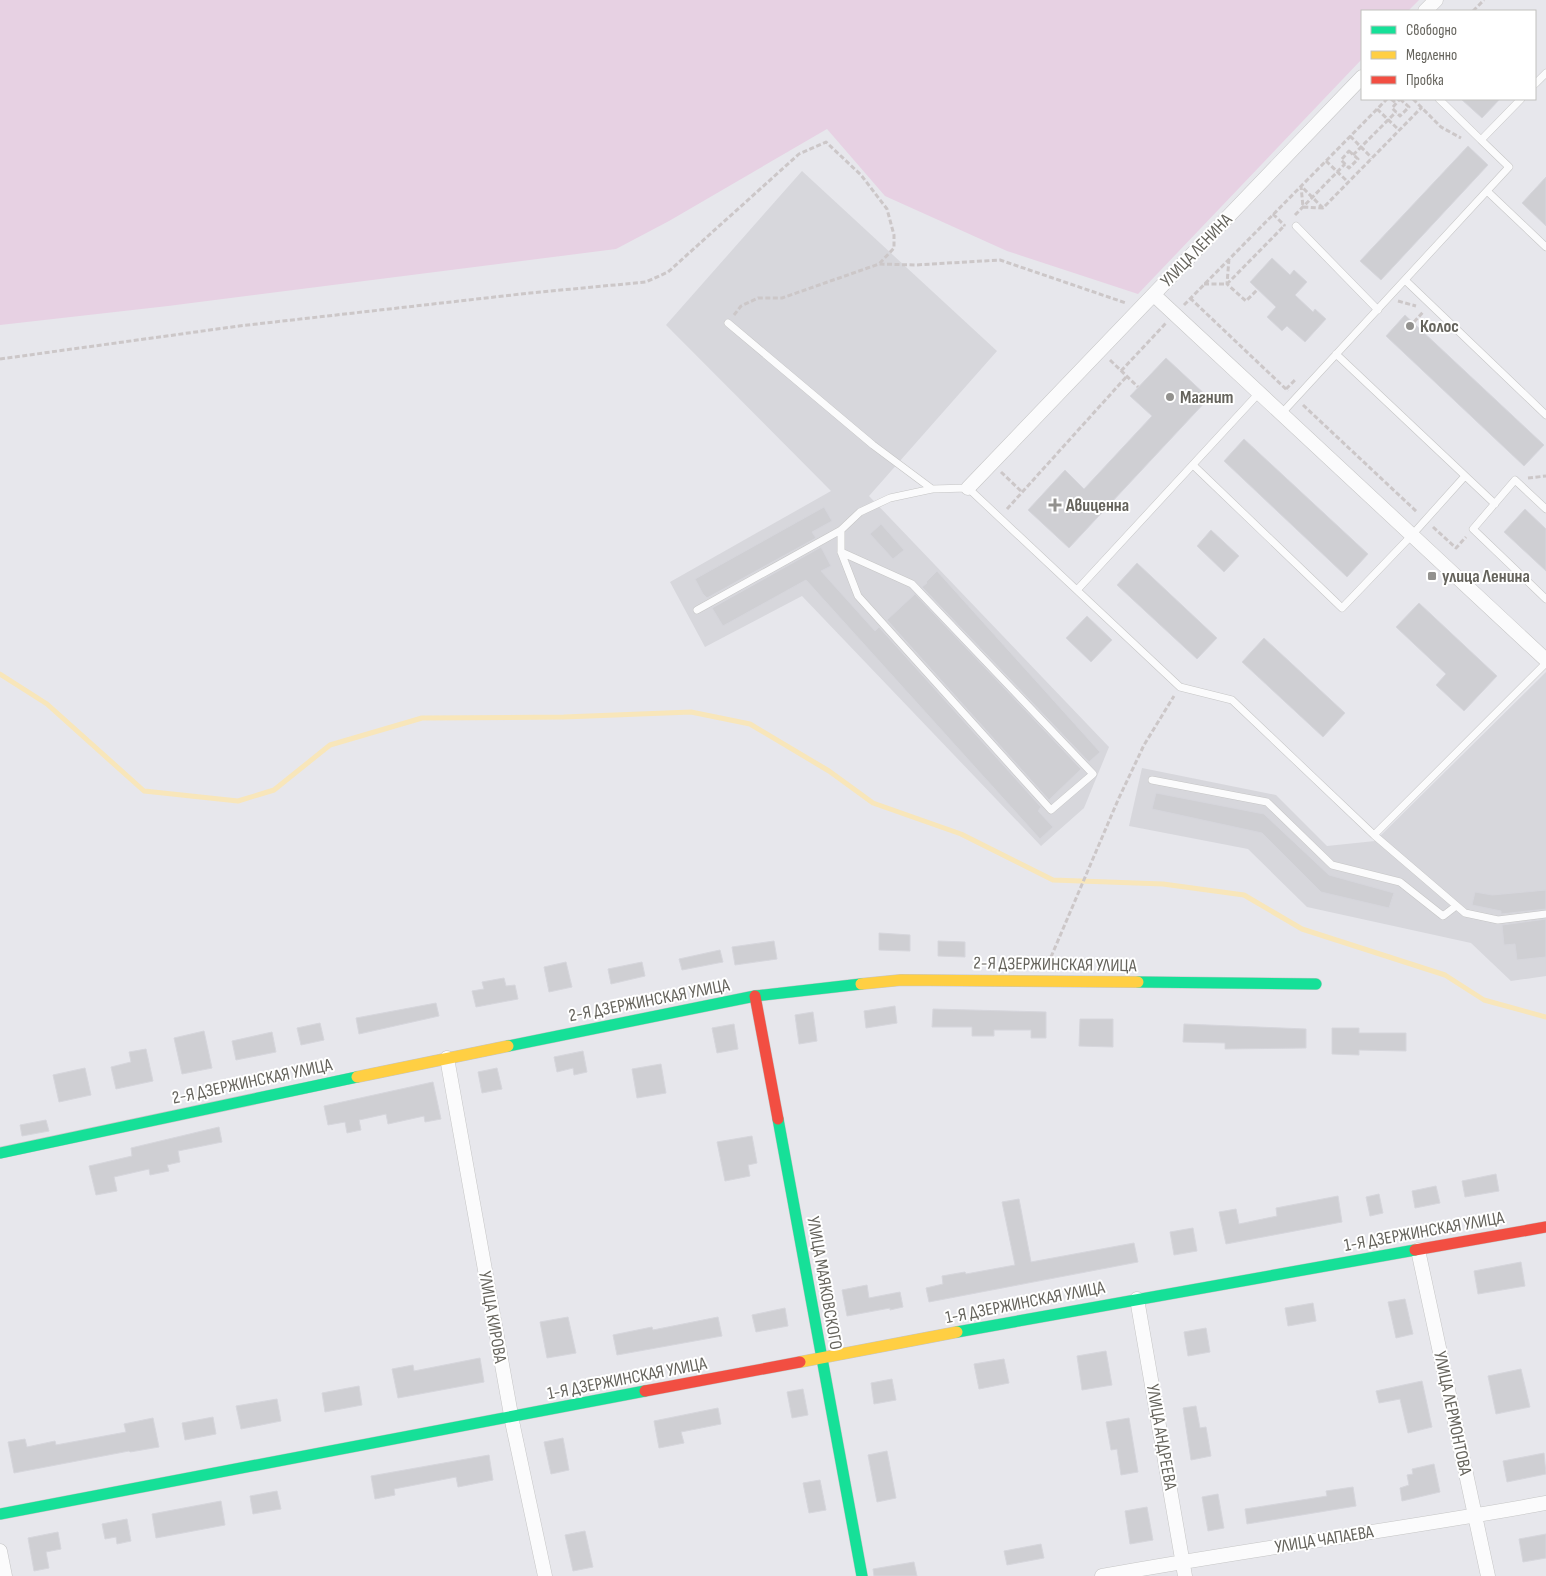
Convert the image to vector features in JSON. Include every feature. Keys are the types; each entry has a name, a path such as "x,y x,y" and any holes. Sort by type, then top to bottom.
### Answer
{"street":[{"path":"1426,10 1436,0"},
{"name":"УЛИЦА ЛЕНИНА","path":"968,488 1361,78"},
{"path":"1154,295 1546,661"},
{"name":"2-Я ДЗЕРЖИНСКАЯ УЛИЦА","path":"0,1153 447,1058 755,996 900,980 1316,984"},
{"name":"УЛИЦА МАЯКОВСКОГО","path":"755,996 862,1576"},
{"name":"УЛИЦА КИРОВА","path":"447,1058 511,1417 545,1576"},
{"name":"1-Я ДЗЕРЖИНСКАЯ УЛИЦА","path":"0,1514 1035,1317 1546,1227"},
{"name":"УЛИЦА ЛЕРМОНТОВА","path":"1418,1250 1488,1576"},
{"name":"УЛИЦА АНДРЕЕВА","path":"1138,1299 1186,1576"},
{"name":"УЛИЦА ЧАПАЕВА","path":"1102,1576 1183,1561 1476,1516 1546,1503"},
{"path":"0,1550 5,1576"}],"lane":[{"path":"1536,83 1546,73"},
{"path":"1281,414 1510,167 1440,100"},
{"path":"1481,140 1520,100"},
{"path":"1487,192 1546,247"},
{"path":"1296,226 1378,310"},
{"path":"1406,280 1546,415"},
{"path":"728,323 873,444 932,489"},
{"path":"1336,354 1495,504"},
{"path":"1078,590 1259,393"},
{"path":"1192,465 1342,608 1465,476"},
{"path":"1546,509 1515,480 1473,529 1546,599"},
{"path":"697,610 841,530 860,512 890,498 932,489 968,488 1180,687 1232,700 1374,834 1465,914 1498,920 1546,914"},
{"path":"841,530 841,552 858,596 1051,810 1093,774 912,584 841,552"},
{"path":"1374,834 1546,661"},
{"path":"1152,780 1267,802 1332,865 1400,882 1443,916 1456,906"}],"path":[{"path":"1474,10 1484,0"},
{"path":"1121,371 1174,314 1386,100"},
{"path":"1392,100 1396,103"},
{"path":"1399,100 1392,108 1400,116 1409,107 1401,100"},
{"path":"1404,103 1408,100"},
{"path":"1415,100 1441,127 1463,139"},
{"path":"1303,207 1323,208 1422,107"},
{"path":"1378,109 1399,130"},
{"path":"1405,111 1411,118"},
{"path":"1353,155 1396,112"},
{"path":"1350,136 1372,158"},
{"path":"0,359 239,326 530,292 646,282 668,272 798,154 826,142 860,175 887,209 894,235 894,248 879,264"},
{"path":"1338,148 1345,155"},
{"path":"1349,151 1358,159 1349,168 1341,160 1345,155 1349,151"},
{"path":"1326,161 1348,182"},
{"path":"1227,284 1345,164"},
{"path":"1353,164 1360,170"},
{"path":"1301,186 1323,208"},
{"path":"1301,186 1303,207"},
{"path":"1227,284 1230,259"},
{"path":"728,323 741,306 758,298 782,298 879,264 915,265 1000,260 1141,308"},
{"path":"1204,284 1227,284 1246,301 1258,289"},
{"path":"1190,298 1456,548 1473,529"},
{"path":"1388,298 1426,309"},
{"path":"1100,350 1138,387"},
{"path":"1000,517 1127,376"},
{"path":"992,464 1022,492"},
{"path":"1050,958 1118,800 1144,745 1180,687"}],"shaded area":[{"path":"0,0 1419,0 1409,10 1361,10 1361,60 1138,294 1007,251 885,196 827,129 669,221 616,249 168,306 0,325"},
{"path":"802,171 997,351 869,496 1109,747 1084,808 1041,846 802,596 705,647 670,582 831,491 666,325"},
{"path":"1546,672 1546,976 1511,981 1471,943 1307,907 1248,849 1129,826 1142,768 1276,795 1327,846 1375,841"}],"building":[{"path":"1462,100 1499,100 1482,118"},
{"path":"1468,146 1488,165 1381,280 1360,261"},
{"path":"1546,177 1546,226 1522,203"},
{"path":"1272,258 1290,275 1294,270 1307,282 1295,295 1313,312 1315,309 1326,319 1305,342 1287,326 1282,331 1267,317 1276,307 1250,282"},
{"path":"1405,315 1544,445 1524,466 1386,336"},
{"path":"1166,358 1209,398 1069,548 1028,510 1065,470 1084,489 1152,416 1130,396"},
{"path":"1244,439 1368,554 1347,577 1224,461"},
{"path":"824,507 832,521 812,532 816,538 707,598 703,594 695,579"},
{"path":"1525,509 1546,529 1546,571 1504,532"},
{"path":"881,524 904,550 893,559 870,534"},
{"path":"1211,530 1239,556 1224,572 1197,546"},
{"path":"821,547 831,566 821,571 875,631 879,627 1041,807 1038,811 1053,827 1040,839 806,580 723,626 712,608"},
{"path":"1137,563 1217,638 1197,659 1117,585"},
{"path":"937,571 1100,752 1089,762 922,587"},
{"path":"915,594 1081,769 1049,800 887,620"},
{"path":"1419,603 1497,676 1464,711 1436,685 1446,674 1396,627"},
{"path":"1087,616 1112,640 1091,662 1066,638"},
{"path":"1264,638 1345,713 1323,737 1242,662"},
{"path":"1156,793 1264,814 1329,875 1394,893 1389,908 1321,892 1262,833 1152,809"},
{"path":"1546,890 1546,909 1501,914 1501,911 1472,905 1475,892 1492,895"},
{"path":"1546,919 1546,957 1517,960 1515,944 1504,945 1502,925"},
{"path":"879,933 910,935 910,951 879,950"},
{"path":"774,941 777,959 735,965 732,947"},
{"path":"938,941 965,942 965,957 938,956"},
{"path":"720,950 723,962 682,970 679,959"},
{"path":"566,962 572,987 549,992 544,967"},
{"path":"642,962 645,976 611,984 608,969"},
{"path":"504,978 506,986 515,985 518,999 476,1007 472,991 484,989 482,982"},
{"path":"436,1003 439,1016 359,1034 356,1018"},
{"path":"895,1006 897,1023 866,1028 864,1011"},
{"path":"933,1009 1046,1012 1046,1038 1031,1038 1031,1030 994,1030 994,1036 972,1036 972,1027 932,1027"},
{"path":"813,1012 817,1041 799,1044 795,1015"},
{"path":"1080,1019 1113,1019 1113,1047 1079,1046"},
{"path":"320,1023 324,1040 301,1045 297,1028"},
{"path":"734,1024 738,1049 717,1053 712,1028"},
{"path":"1184,1024 1306,1029 1306,1048 1225,1049 1225,1043 1183,1042"},
{"path":"1332,1028 1359,1028 1359,1033 1406,1033 1406,1051 1359,1050 1359,1055 1332,1054"},
{"path":"204,1031 212,1068 182,1074 174,1038"},
{"path":"272,1032 276,1052 236,1060 232,1041"},
{"path":"146,1049 153,1081 116,1089 111,1067 131,1062 129,1052"},
{"path":"583,1051 587,1072 574,1075 573,1068 557,1072 554,1057"},
{"path":"661,1064 666,1093 637,1098 632,1069"},
{"path":"85,1068 91,1095 59,1102 53,1075"},
{"path":"497,1068 502,1089 482,1093 478,1072"},
{"path":"433,1082 441,1119 425,1122 424,1116 388,1124 386,1114 359,1120 361,1130 347,1133 345,1122 328,1125 324,1106"},
{"path":"46,1120 49,1131 22,1136 20,1125"},
{"path":"219,1127 222,1142 178,1151 180,1162 167,1165 169,1171 150,1175 149,1169 114,1177 117,1191 96,1195 89,1166 132,1156 131,1148"},
{"path":"752,1136 757,1163 748,1165 750,1176 725,1181 717,1142"},
{"path":"1496,1174 1499,1191 1465,1197 1462,1181"},
{"path":"1436,1186 1440,1203 1415,1208 1412,1191"},
{"path":"1379,1194 1383,1213 1370,1216 1366,1197"},
{"path":"1338,1196 1342,1222 1226,1244 1219,1212 1236,1209 1239,1224 1277,1216 1276,1208"},
{"path":"1019,1199 1031,1262 1134,1243 1138,1262 929,1302 926,1288 943,1284 942,1276 965,1272 966,1274 1015,1265 1002,1202"},
{"path":"1193,1228 1197,1251 1174,1255 1170,1232"},
{"path":"1521,1262 1525,1286 1478,1294 1474,1271"},
{"path":"867,1285 869,1298 900,1292 903,1307 847,1316 842,1290"},
{"path":"1405,1299 1413,1334 1396,1338 1388,1302"},
{"path":"1313,1303 1316,1321 1288,1326 1285,1308"},
{"path":"785,1308 788,1326 756,1332 752,1315"},
{"path":"568,1317 576,1353 547,1358 540,1322"},
{"path":"718,1317 722,1336 617,1355 613,1335 652,1327 653,1330"},
{"path":"1206,1328 1210,1352 1188,1356 1184,1332"},
{"path":"1106,1351 1112,1385 1082,1390 1077,1356"},
{"path":"480,1358 484,1382 398,1398 392,1369 413,1365 414,1371"},
{"path":"1004,1359 1009,1383 979,1389 974,1364"},
{"path":"1521,1369 1530,1407 1496,1414 1488,1376"},
{"path":"892,1379 896,1400 874,1404 871,1383"},
{"path":"1422,1381 1432,1427 1408,1433 1400,1399 1379,1403 1376,1391"},
{"path":"359,1386 362,1405 325,1412 322,1393"},
{"path":"803,1389 808,1415 792,1418 787,1392"},
{"path":"277,1399 281,1421 241,1429 236,1406"},
{"path":"1196,1406 1200,1428 1206,1427 1211,1456 1191,1460 1183,1408"},
{"path":"718,1408 721,1424 681,1432 684,1443 659,1448 654,1421"},
{"path":"213,1417 216,1434 185,1440 182,1423"},
{"path":"153,1418 159,1447 14,1473 8,1442 25,1439 27,1447 55,1441 56,1445 126,1432 124,1424"},
{"path":"1129,1418 1138,1472 1121,1475 1117,1449 1111,1450 1106,1422"},
{"path":"563,1438 569,1470 551,1474 544,1442"},
{"path":"887,1451 896,1498 877,1502 868,1455"},
{"path":"1544,1453 1546,1474 1507,1482 1503,1461"},
{"path":"489,1455 493,1480 458,1487 456,1477 394,1489 395,1495 375,1499 371,1476"},
{"path":"1434,1464 1440,1492 1402,1501 1400,1488 1409,1485 1407,1475 1413,1474 1412,1469"},
{"path":"820,1480 826,1510 809,1513 803,1483"},
{"path":"1353,1487 1356,1506 1247,1524 1245,1509 1327,1496 1326,1491"},
{"path":"277,1491 281,1509 253,1514 250,1496"},
{"path":"1218,1494 1224,1528 1208,1531 1202,1497"},
{"path":"221,1501 225,1525 156,1538 152,1514"},
{"path":"1147,1507 1153,1540 1130,1544 1125,1511"},
{"path":"127,1519 131,1541 117,1544 116,1537 105,1539 102,1524"},
{"path":"585,1531 593,1567 573,1571 565,1535"},
{"path":"58,1532 61,1549 46,1552 49,1568 34,1571 28,1538"},
{"path":"1546,1534 1546,1558 1523,1562 1519,1539"},
{"path":"1041,1544 1044,1558 1007,1565 1004,1551"},
{"path":"914,1562 917,1576 874,1576 873,1569"}],"waterway":[{"path":"0,674 47,704 144,791 238,801 274,790 330,745 422,718 564,717 691,712 750,724 829,771 873,803 961,834 1053,880 1163,884 1244,895 1302,929 1445,975 1484,1000 1546,1017"}],"traffic: fast":[{"path":"1138,982 1316,984"},
{"path":"508,1046 755,996 861,984"},
{"path":"0,1153 357,1077"},
{"path":"778,1119 862,1576"},
{"path":"957,1332 1415,1250"},
{"path":"0,1514 645,1391"}],"traffic: slow":[{"path":"861,984 901,980 1138,982"},
{"path":"357,1077 508,1046"},
{"path":"800,1362 957,1332"}],"traffic: jam":[{"path":"755,996 778,1119"},
{"path":"1415,1250 1546,1227"},
{"path":"645,1391 800,1362"}],"place":[{"name":"Колос","path":"1410,326"},
{"name":"Магнит","path":"1170,397"},
{"name":"Авиценна","path":"1055,505"},
{"name":"улица Ленина","path":"1432,576"}]}
